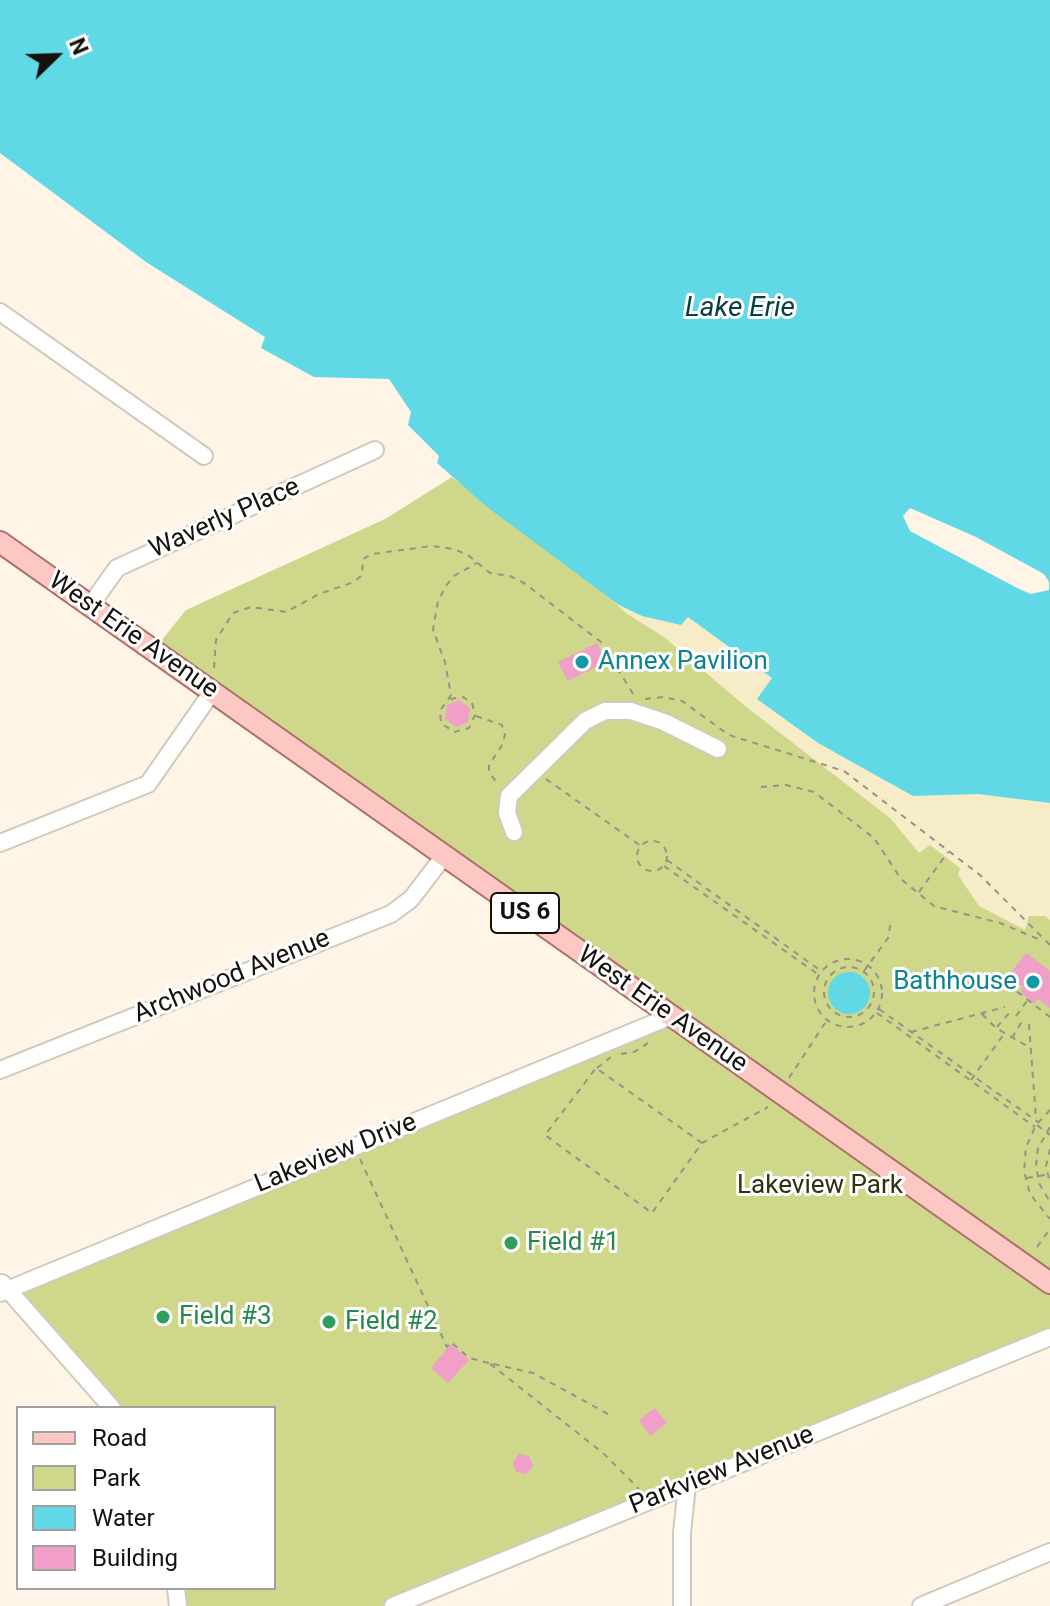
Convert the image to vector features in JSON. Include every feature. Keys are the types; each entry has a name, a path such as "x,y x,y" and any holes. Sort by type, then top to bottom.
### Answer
{"main road":[{"name":"West Erie Avenue","path":"3,550 90,606 1050,1283"}],"street":[{"path":"0,312 204,456"},
{"name":"Waverly Place","path":"90,606 117,568 375,450"},
{"path":"0,843 148,784 212,692"},
{"path":"514,832 507,813 509,796 585,721 605,711 634,705 718,749"},
{"name":"Archwood Avenue","path":"0,1070 391,914 411,899 444,856"},
{"name":"Lakeview Drive","path":"2,1288 671,1016"},
{"path":"2,1288 76,1363 110,1406"},
{"name":"Parkview Avenue","path":"393,1606 1050,1337"},
{"path":"682,1606 682,1533 687,1485"},
{"path":"921,1606 1050,1552"}],"path":[{"path":"214,668 216,640 233,613 251,607 286,612 319,594 346,587 362,575 363,559 381,550 445,548 478,563 490,573 524,583 601,642 634,705 663,697 682,701 729,735 844,771 980,875 1041,939"},
{"path":"450,699 445,662 433,630 435,612 454,576 478,563"},
{"path":"463,697 472,703 475,715 472,725 465,730 445,729 440,711 450,699 463,697"},
{"path":"475,715 502,725 505,735 489,765 489,772 509,796"},
{"path":"537,770 641,846"},
{"path":"761,787 786,785 814,792 874,838 901,879 934,906 1000,923 1050,945"},
{"path":"650,841 660,843 666,849 667,860 664,866 654,871 641,866 637,856 641,846 650,841"},
{"path":"919,893 948,851"},
{"path":"667,860 820,973"},
{"path":"664,866 828,978"},
{"path":"708,897 712,892"},
{"path":"745,923 748,918"},
{"path":"864,971 888,938 891,921"},
{"path":"777,946 781,942"},
{"path":"840,959 852,959 868,965 879,979 882,990 877,1011 858,1025 848,1027 828,1021 815,1002 813,992 820,973 840,959"},
{"path":"841,968 864,971 874,985 870,1007 855,1017 834,1013 824,994 828,978 841,968"},
{"path":"998,977 1050,1017"},
{"path":"1016,1016 1028,1000"},
{"path":"870,1007 974,1077 1048,1133"},
{"path":"909,1034 1005,1007"},
{"path":"996,1028 1010,1012"},
{"path":"789,1079 834,1013"},
{"path":"981,1013 1011,1039 1031,1048"},
{"path":"1011,1039 1022,1021"},
{"path":"1029,1024 1036,1124"},
{"path":"909,1034 1003,1105 1036,1124"},
{"path":"971,1081 1004,1034"},
{"path":"655,1037 639,1049 611,1057 596,1068 545,1135 652,1213 702,1143 765,1111 770,1102"},
{"path":"938,1058 941,1054"},
{"path":"596,1068 702,1143"},
{"path":"1003,1105 1006,1100"},
{"path":"1050,1110 1036,1124 1026,1147 1026,1178 1030,1194 1050,1219"},
{"path":"1050,1127 1038,1148 1038,1176 1050,1202"},
{"path":"355,1146 447,1347 451,1342 469,1358 533,1373 608,1414"},
{"path":"1050,1149 1050,1183"},
{"path":"1026,1178 1049,1174"},
{"path":"1037,1247 1050,1229"},
{"path":"489,1363 603,1453 640,1490"}],"green space":[{"name":"Lakeview Park","path":"452,477 619,605 1050,803 1050,1337 393,1606 178,1606 176,1590 276,1590 276,1406 110,1406 6,1290 670,1016 153,651 186,610 385,519"}],"sand":[{"path":"618,593 1050,697 1050,920 1045,916 1029,916 1025,930 979,906 958,875 960,868 930,845 919,853 890,818 745,706 664,637 627,614 612,600"}],"water":[{"name":"Lake Erie","path":"0,0 1050,0 1050,803 978,794 913,796 818,743 757,699 772,678 688,617 681,625 642,616 619,605 487,507 437,463 439,456 408,425 411,412 389,379 314,377 261,348 265,337 146,262 0,153"},
{"path":"849,972 864,978 870,993 864,1008 849,1014 834,1008 828,993 834,978"}],"pier":[{"path":"910,508 976,537 1044,574 1049,590 1031,594 1019,589 910,531 903,516"}],"building":[{"name":"Annex Pavilion","path":"597,643 606,662 568,681 558,662"},
{"path":"459,700 470,708 468,722 456,727 445,719 447,705"},
{"name":"Bathhouse","path":"1026,953 1050,971 1050,1008 1038,999 1034,1004 1020,992 1023,987 1008,976"},
{"path":"451,1344 469,1360 448,1383 431,1368"},
{"path":"655,1408 667,1423 650,1436 639,1420"},
{"path":"519,1454 529,1456 533,1466 526,1474 516,1472 513,1463"}],"place":[{"name":"Annex Pavilion","path":"582,662"},
{"name":"Bathhouse","path":"1033,982"},
{"name":"Field #1","path":"511,1243"},
{"name":"Field #3","path":"163,1317"},
{"name":"Field #2","path":"329,1322"}]}
